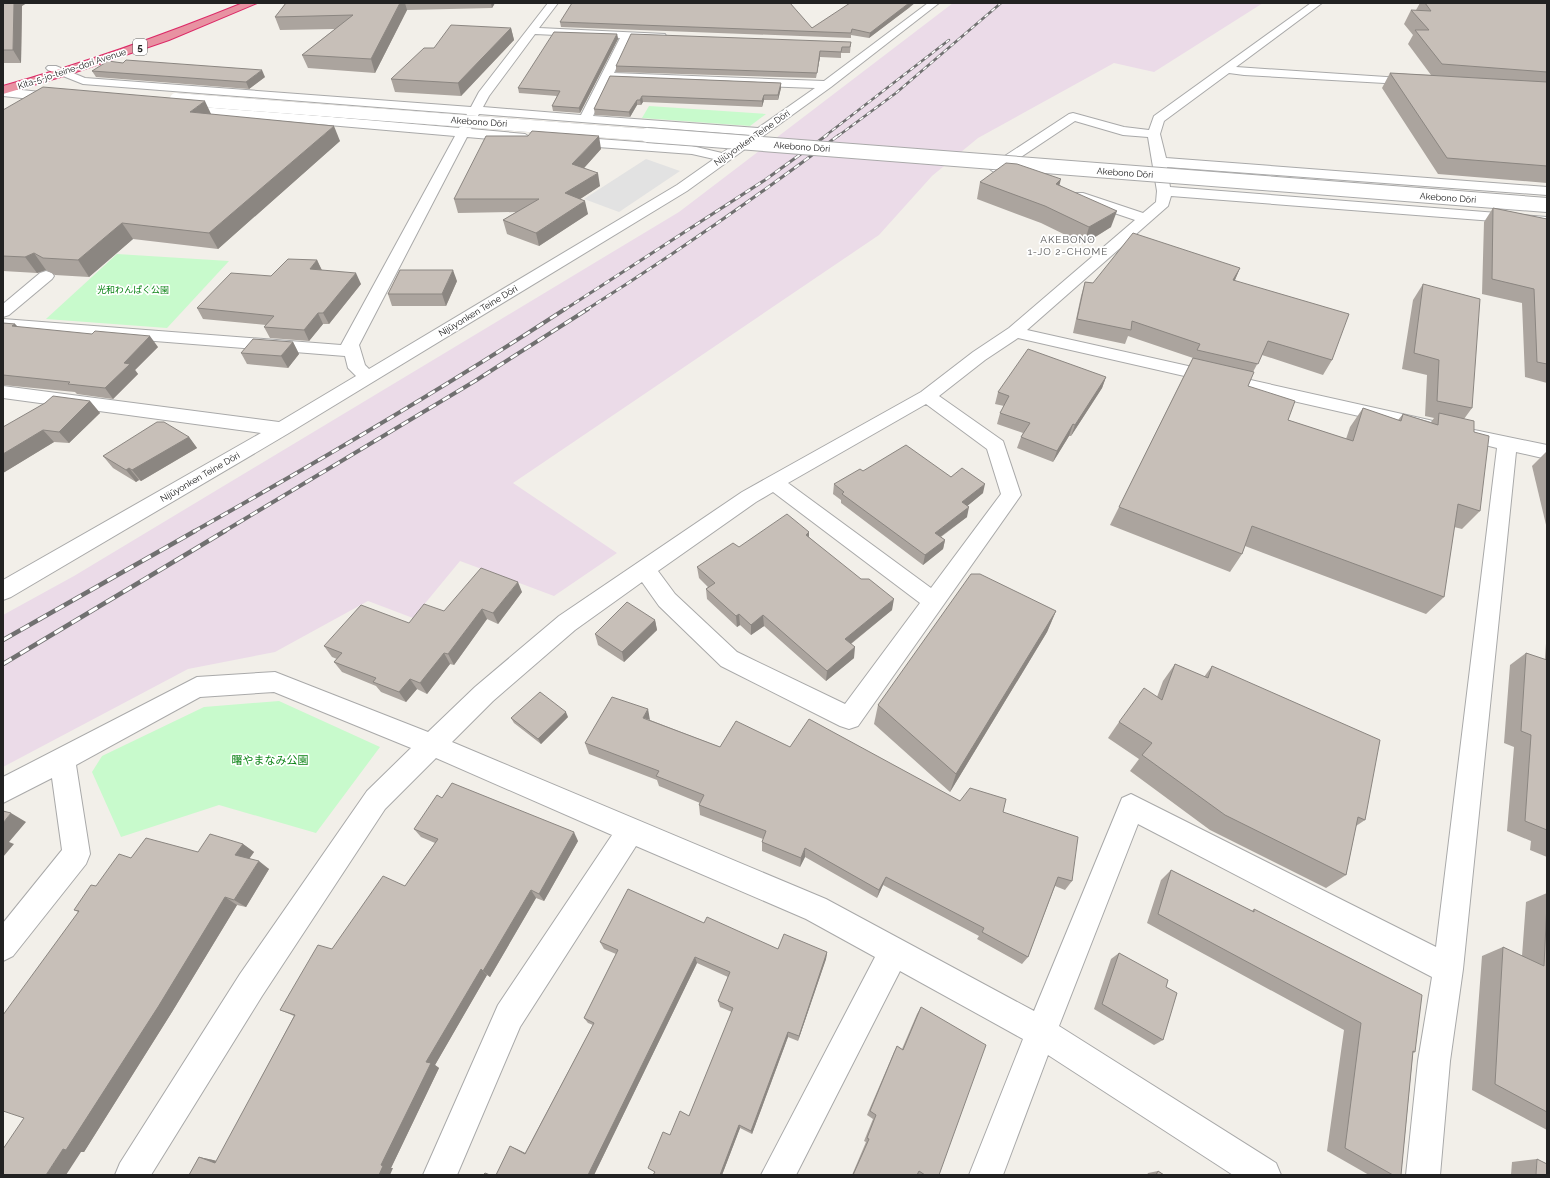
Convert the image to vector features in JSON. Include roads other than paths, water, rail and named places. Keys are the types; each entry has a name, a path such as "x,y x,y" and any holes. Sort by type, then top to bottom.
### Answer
{"highway":[{"name":"Kita-5-jo-teine-dori Avenue","path":"58,70 156,34 231,3"},
{"name":"Kita-5-jo-teine-dori Avenue","path":"3,91 21,81 165,38 252,3"},
{"name":"Kita-5-jo-teine-dori Avenue","path":"3,82 21,81"}],"street":[{"path":"369,377 357,368 350,346 483,95 553,3"},
{"name":"Nijūyonken Teine Dōri","path":"3,591 282,429 682,188 827,85 872,44 934,3"},
{"path":"132,1175 251,985 376,800 484,694 567,623 749,496 927,396 979,356 1015,332 1116,242 1145,220 1164,203 1160,162 1154,134 1158,119 1317,3"},
{"path":"531,31 675,37"},
{"path":"585,119 627,35"},
{"path":"1226,69 1244,72 1427,84"},
{"path":"58,70 83,81 761,132"},
{"path":"606,76 827,85"},
{"name":"Akebono Dōri","path":"21,81 32,87 57,90 1547,205"},
{"path":"3,91 71,99"},
{"path":"165,107 463,133 692,150 725,158"},
{"path":"1024,178 996,168 1073,117 1123,131 1154,134"},
{"path":"1160,162 1547,191"},
{"path":"1164,191 1547,221"},
{"path":"1067,192 1145,220"},
{"path":"3,312 46,276"},
{"path":"3,324 351,351"},
{"path":"1015,332 1547,452"},
{"path":"3,392 282,429"},
{"path":"3,409 31,395"},
{"path":"644,569 667,600 729,658 849,718 1011,495 996,446 927,396"},
{"path":"1423,1175 1434,1061 1448,969 1507,444"},
{"path":"774,483 934,602"},
{"path":"3,791 197,687 275,682 432,745 816,909 1041,1032 1264,1175"},
{"path":"3,946 76,854 62,760"},
{"path":"986,1175 1041,1032 1131,807 1448,969"},
{"path":"440,1175 508,1016 631,830"},
{"path":"778,1175 894,951"}],"railway":[{"path":"838,136 896,93 1001,3"},
{"path":"825,136 949,40"},
{"path":"564,310 765,180 827,135"},
{"path":"586,310 714,225 839,135"},
{"path":"193,532 381,424 565,309"},
{"path":"223,532 475,381 588,309"},
{"path":"3,640 195,531"},
{"path":"3,664 225,531"}],"district":[{"name":"AKEBONO 1-JO 2-CHOME","path":"1068,244"}],"park label":[{"name":"光和わんぱく公園","path":"133,290"},
{"name":"曙やまなみ公園","path":"270,760"}]}
